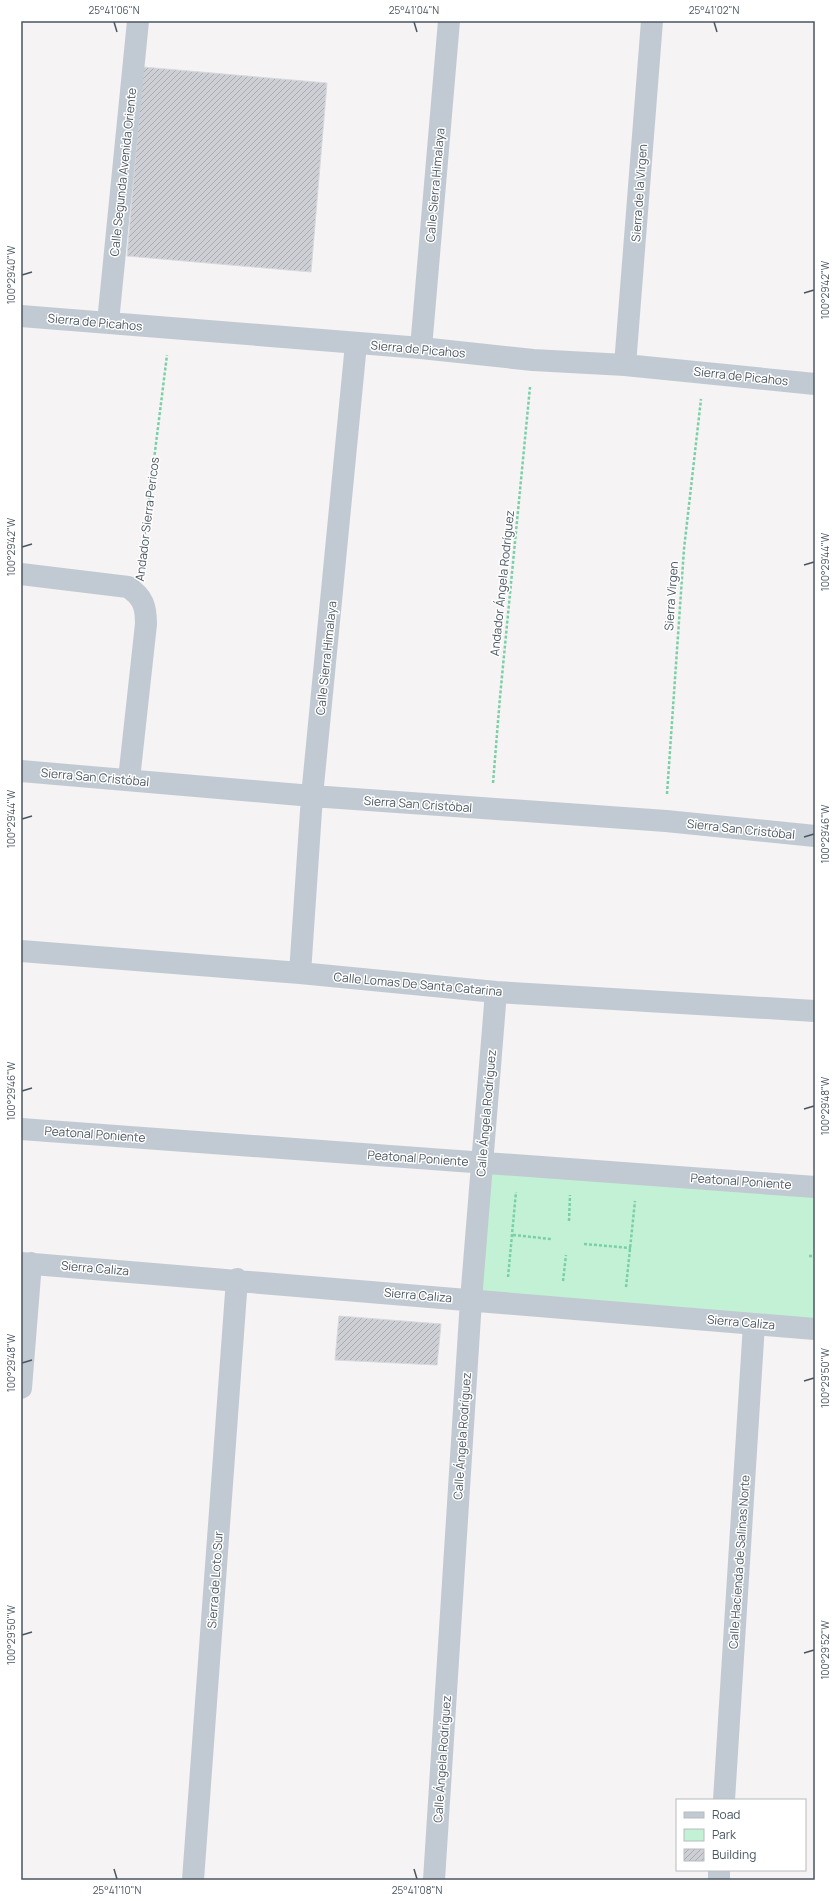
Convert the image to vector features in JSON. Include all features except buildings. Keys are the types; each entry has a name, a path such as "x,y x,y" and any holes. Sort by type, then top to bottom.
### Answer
{"street":[{"name":"Calle Segunda Avenida Oriente","path":"108,322 138,21"},
{"name":"Calle Sierra Himalaya","path":"421,348 449,21"},
{"name":"Sierra de la Virgen","path":"625,365 652,21"},
{"name":"Sierra de Picahos","path":"21,316 421,348 533,360 625,365 815,384"},
{"name":"Calle Sierra Himalaya","path":"300,973 312,796 356,344"},
{"path":"21,574 112,584 128,587 138,593"},
{"name":"Andador Sierra Pericos","path":"129,779 146,624 146,612 138,593"},
{"name":"Sierra San Cristóbal","path":"21,771 129,779 312,796 666,821 815,836"},
{"name":"Calle Lomas De Santa Catarina","path":"21,951 300,973 496,992 815,1011"},
{"name":"Calle Ángela Rodríguez","path":"434,1880 471,1300 496,992"},
{"name":"Peatonal Poniente","path":"21,1129 815,1187"},
{"path":"21,1388 26,1263"},
{"name":"Sierra Caliza","path":"26,1263 236,1279 815,1329"},
{"name":"Sierra de Loto Sur","path":"193,1880 236,1279"},
{"name":"Calle Hacienda de Salinas Norte","path":"724,1799 754,1324"}],"path":[{"name":"Andador Sierra Pericos","path":"138,593 170,329"},
{"name":"Andador Ángela Rodríguez","path":"491,809 500,697 533,360"},
{"name":"Sierra Virgen","path":"666,821 671,716 684,550 704,372"},
{"path":"505,1303 517,1186"},
{"path":"569,1221 571,1190"},
{"path":"622,1313 631,1248 636,1195"},
{"path":"513,1235 551,1239"},
{"path":"584,1244 631,1248"},
{"path":"809,1256 815,1256"}],"green space":[{"path":"475,1160 815,1187 815,1333 463,1306"}]}
